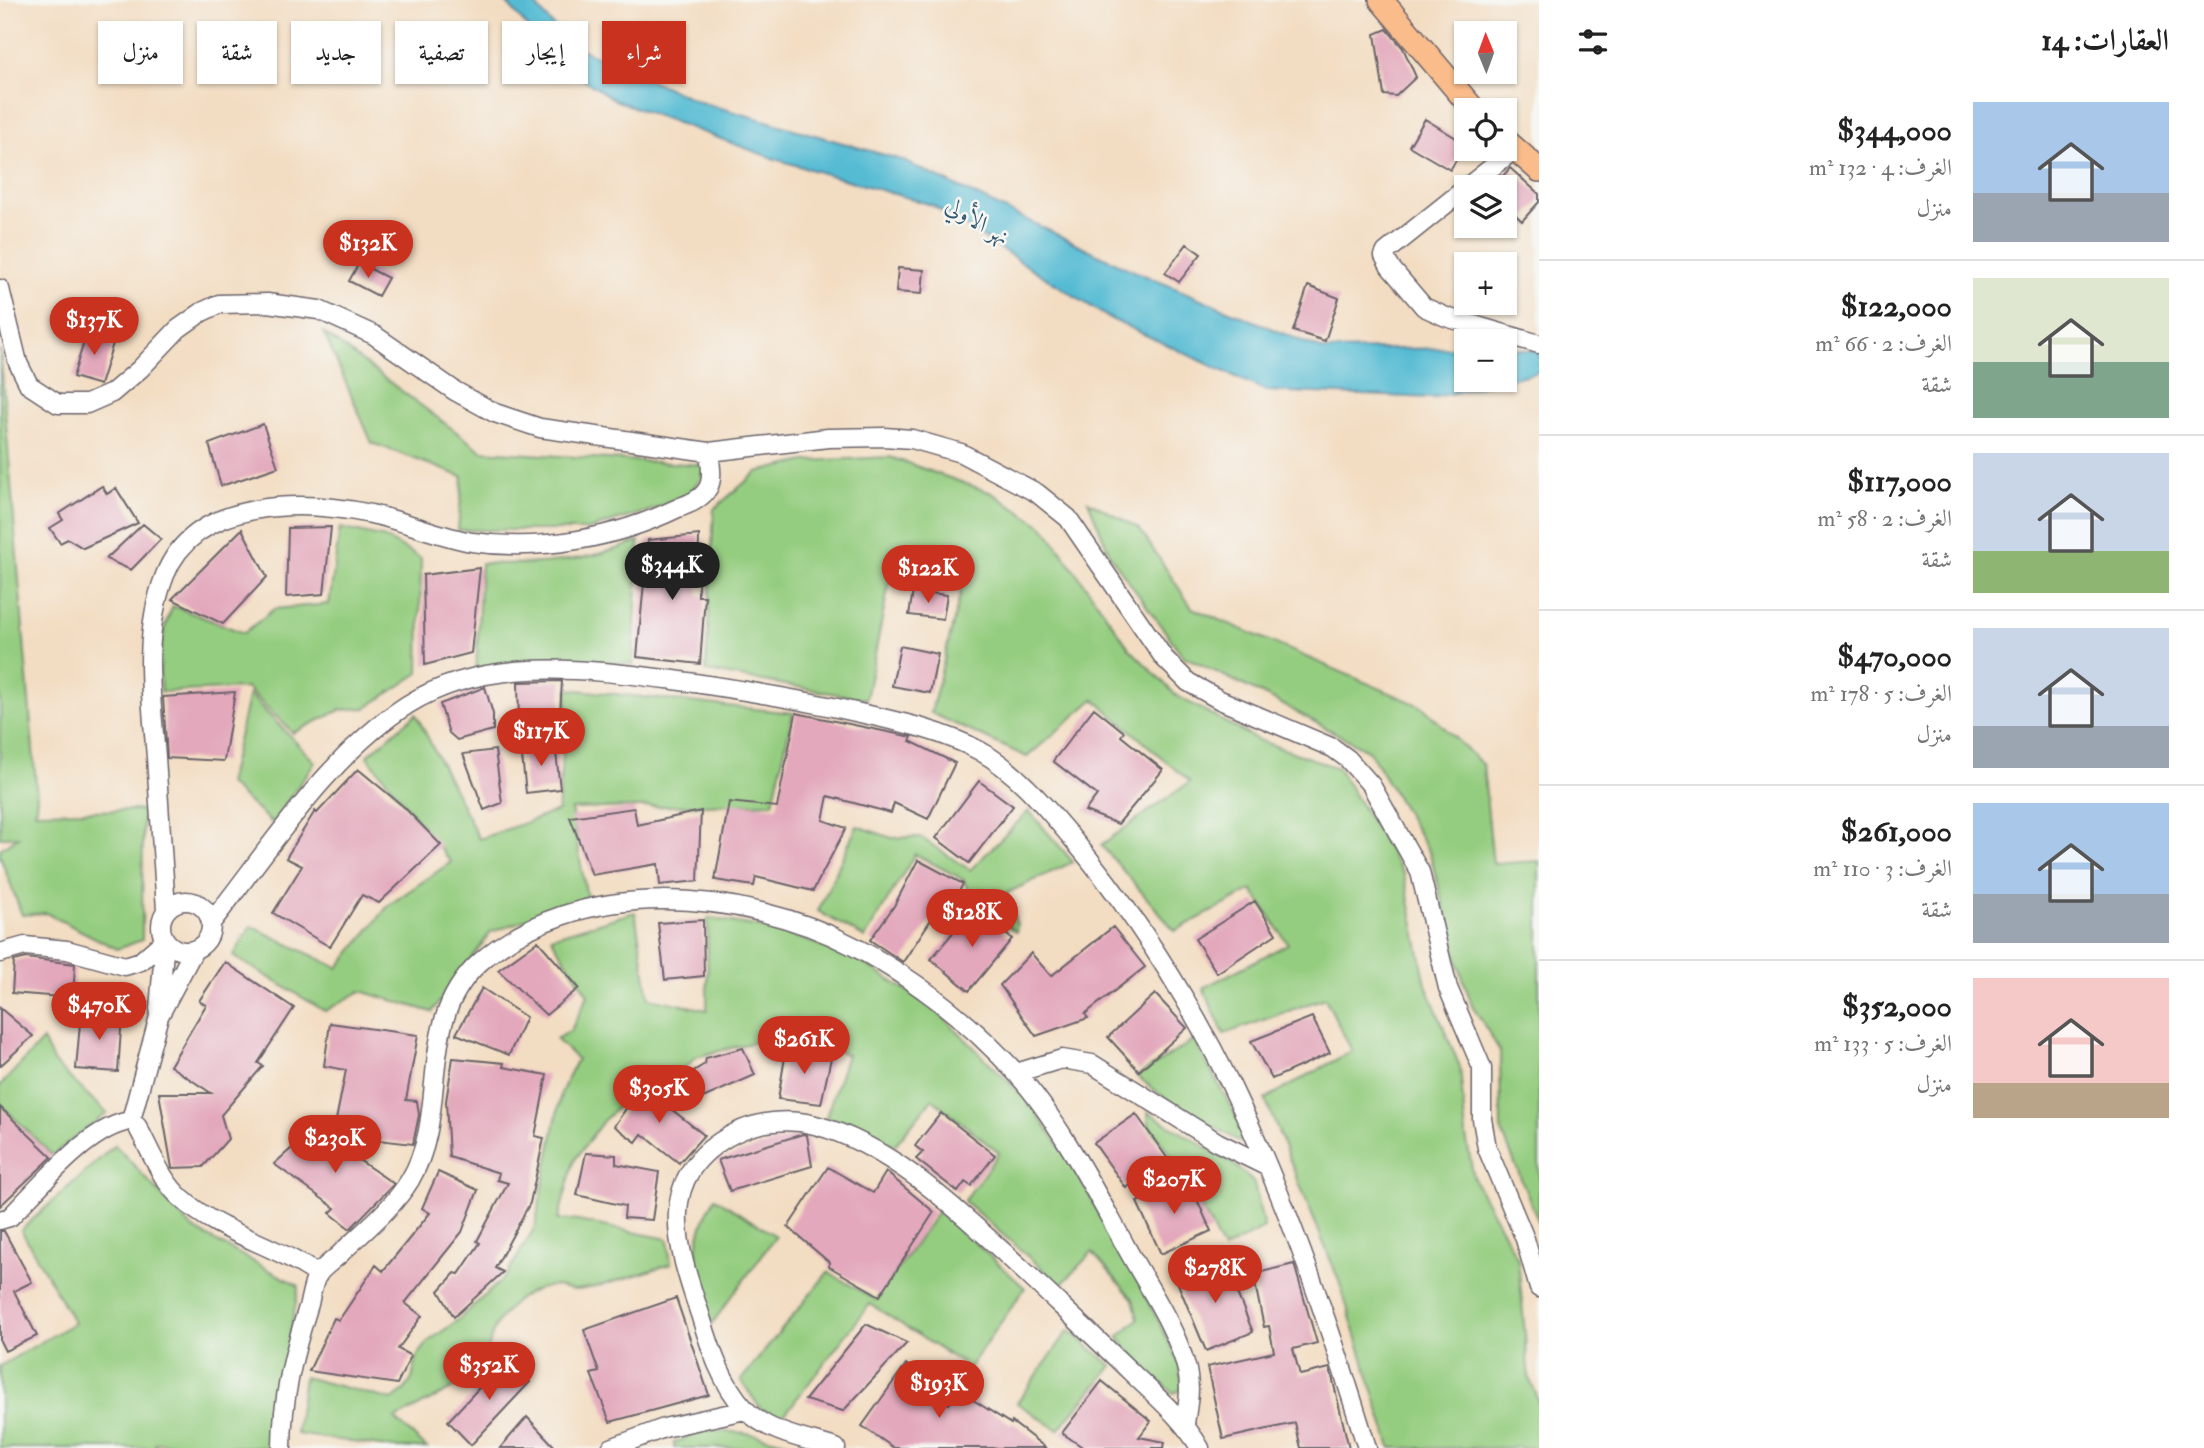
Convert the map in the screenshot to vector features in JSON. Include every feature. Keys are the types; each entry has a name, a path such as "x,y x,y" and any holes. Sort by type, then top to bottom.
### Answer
{"main road":[{"path":"1381,0 1464,98"},
{"path":"1517,150 1539,170"}],"street":[{"path":"1479,175 1493,161"},
{"path":"1454,197 1396,241 1386,252 1386,261 1411,294 1431,311 1539,344"},
{"path":"0,289 18,363 29,385 58,404 87,404 112,393 178,329 202,312 219,304 267,303 318,310 374,335 455,391 505,417 540,428 709,452 828,438 884,436 912,439 961,453 1037,493 1068,518 1164,658 1188,682 1220,700 1317,740 1359,770 1384,807 1420,872 1448,988 1482,1068 1482,1119 1487,1148 1525,1239 1539,1288"},
{"path":"318,1275 270,1246 213,1222 180,1198 132,1120 159,1016 165,940 161,925 166,910 148,652 166,574 182,547 219,520 264,507 310,507 369,513 472,541 514,543 589,538 653,520 702,496 709,487 711,475 709,452"},
{"path":"211,923 322,781 365,739 408,704 456,683 527,670 595,672 731,688 911,724 958,740 1001,764 1043,805 1090,859 1161,958 1189,1003 1235,1090 1297,1234 1334,1337 1367,1448"},
{"path":"282,1448 287,1385 318,1275 382,1215 410,1181 423,1151 440,1029 448,1006 461,984 480,963 505,943 536,925 564,915 622,902 680,900 748,910 807,926 854,947 953,1012 1016,1073 1077,1162 1161,1311 1186,1368 1189,1392 1185,1423"},
{"path":"159,1016 194,950 208,940 211,923 209,915 197,903 180,902 166,910"},
{"path":"165,940 177,950 194,950"},
{"path":"0,953 25,946 67,950 125,966 141,961 165,940"},
{"path":"1016,1073 1062,1059 1092,1064 1217,1142 1268,1167"},
{"path":"0,1220 10,1217 77,1151 114,1125 132,1120"},
{"path":"836,1448 775,1429 745,1410 715,1359 688,1279 678,1234 678,1201 683,1184 705,1153 738,1132 778,1121 808,1124 839,1133 889,1160 943,1199 1185,1423 1200,1448"},
{"path":"611,1448 664,1429 745,1410"}],"green space":[{"path":"324,333 482,451 702,465 702,478 687,495 652,510 586,530 458,530 463,477 372,443"},
{"path":"0,350 37,798 35,812 143,810 142,940 117,949 46,913 22,915 0,856 0,849 18,837 0,837"},
{"path":"890,457 992,493 1045,528 1130,649 1177,696 1258,740 1338,768 1404,875 1426,985 1460,1067 1466,1136 1474,1179 1518,1259 1529,1378 1539,1401 1539,1448 1391,1448 1339,1281 1265,1099 1352,1051 1325,998 1224,1034 1203,988 1288,944 1252,890 1175,931 1101,845 1190,782 1094,699 1027,757 931,713 961,591 892,569 866,699 706,671 714,509 757,472 806,461"},
{"path":"1088,501 1139,528 1192,608 1423,707 1483,765 1493,864 1539,861 1539,1223 1501,1129 1500,1051 1472,1005 1459,967 1430,853 1369,751 1276,701 1183,656 1111,557"},
{"path":"340,528 385,538 421,558 419,673 366,708 340,710 293,733 247,688 161,692 161,648 173,606 244,633 274,609 329,604"},
{"path":"639,541 633,664 548,659 521,662 476,673 481,563 562,561 600,554"},
{"path":"568,689 793,713 773,803 571,809 587,898 491,932 432,1012 361,991 325,1011 233,956 251,926 338,968 389,905 451,862 367,756 416,714 479,839 558,811"},
{"path":"249,694 315,762 272,823 228,784"},
{"path":"1029,811 1073,862 1007,893 1017,925 1016,932 971,897 964,880 915,854 865,938 818,911 857,826 892,838 920,837 970,870"},
{"path":"635,912 649,998 707,1010 708,918 766,928 849,954 934,1008 1028,1101 1070,1161 1142,1288 1178,1360 1183,1389 1174,1393 1145,1369 1118,1337 1138,1319 1133,1299 1092,1252 1061,1285 964,1201 999,1153 932,1099 895,1145 826,1117 847,1055 784,1029 762,1040 696,1057 665,1086 640,1086 603,1121 574,1161 558,1220 573,1220 668,1239 671,1264 585,1289 573,1290 554,1286 540,1289 517,1301 499,1322 493,1334 488,1360 465,1382 395,1419 427,1448 394,1448 296,1434 304,1377 392,1400 404,1391 412,1379 417,1357 429,1341 458,1320 506,1276 535,1227 561,1093 577,1059 556,1039 571,1030 588,995 551,937"},
{"path":"43,1040 54,1063 107,1113 52,1155 0,1104 0,1086"},
{"path":"1194,1040 1239,1122 1243,1137 1240,1142 1161,1095 1137,1076"},
{"path":"1148,1112 1236,1166 1254,1183 1264,1228 1223,1250 1186,1175 1149,1126"},
{"path":"115,1145 193,1229 299,1286 269,1448 155,1443 156,1448 0,1448 0,1366 74,1323 21,1230"},
{"path":"715,1198 776,1236 711,1325 700,1292 696,1260 701,1230"},
{"path":"939,1210 1025,1288 969,1368 870,1304 781,1419 760,1408 741,1380 828,1272 876,1300"},
{"path":"1069,1330 1112,1366 1058,1430 1017,1403"},
{"path":"704,1430 747,1433 810,1448 674,1448 674,1443"}],"water":[{"path":"504,0 531,0 549,21 522,21"},
{"name":"نهر الأولي","path":"588,52 602,59 602,84 659,84 700,102 902,160 1127,268 1323,350 1454,348 1454,392 1457,392 1433,398 1266,391 1109,318 932,205 775,159 615,100 588,82"},
{"path":"1517,349 1539,351 1539,372 1517,377"}],"building":[{"path":"1387,29 1403,48 1416,77 1396,96 1384,95 1375,34"},
{"path":"1425,119 1454,137 1456,161 1450,170 1409,146"},
{"path":"1510,168 1539,194 1539,202 1522,221 1517,216 1517,175 1504,175"},
{"path":"1187,244 1201,254 1179,282 1165,273"},
{"path":"359,263 388,278 378,296 349,281"},
{"path":"898,268 924,270 922,294 896,292"},
{"path":"1308,286 1339,298 1325,341 1293,331"},
{"path":"88,329 115,337 100,385 73,377"},
{"path":"263,424 278,467 221,486 209,444"},
{"path":"102,486 107,494 116,488 138,523 83,548 68,539 60,543 50,528 63,520 59,514"},
{"path":"143,524 161,539 131,570 106,559"},
{"path":"331,527 324,594 286,597 288,528"},
{"path":"242,529 267,577 223,624 172,599"},
{"path":"699,535 698,596 705,596 700,664 637,657 648,540"},
{"path":"480,568 471,653 425,665 423,575"},
{"path":"913,591 947,595 943,619 909,615"},
{"path":"900,646 938,654 930,693 892,686"},
{"path":"562,681 560,714 519,723 518,682"},
{"path":"485,687 493,714 493,730 457,740 449,733 440,704"},
{"path":"235,692 224,761 167,758 163,697"},
{"path":"1094,708 1124,732 1121,736 1163,770 1118,824 1085,811 1097,795 1053,761"},
{"path":"796,713 912,737 910,741 955,763 928,819 894,803 891,813 828,796 823,820 846,828 813,891 756,877 754,886 715,880 729,802 777,807"},
{"path":"555,743 560,789 526,793 521,747"},
{"path":"495,750 502,803 484,810 463,754"},
{"path":"358,769 404,807 441,845 379,903 362,895 330,947 273,913 302,866 286,858 315,811 317,813"},
{"path":"979,781 1013,806 969,863 936,838"},
{"path":"634,808 637,825 701,811 698,881 660,885 658,864 592,875 570,817"},
{"path":"918,860 963,884 947,914 938,909 903,962 870,940 894,906"},
{"path":"1255,901 1276,934 1217,973 1195,939"},
{"path":"974,907 1012,939 969,991 931,959"},
{"path":"703,920 704,976 665,980 658,923"},
{"path":"1113,927 1145,967 1085,1014 1088,1018 1036,1036 1000,985 1031,953 1051,976"},
{"path":"538,941 579,988 546,1015 498,970"},
{"path":"26,958 75,964 73,998 12,993 14,961"},
{"path":"225,962 294,1008 258,1063 263,1066 221,1115 228,1139 203,1167 172,1168 159,1093 211,1093 170,1066 206,1005 199,1001"},
{"path":"482,988 526,1017 509,1055 456,1034"},
{"path":"1155,994 1187,1028 1139,1071 1108,1037"},
{"path":"0,1008 33,1036 0,1066"},
{"path":"81,1012 122,1015 118,1072 76,1069"},
{"path":"1312,1017 1330,1053 1272,1079 1251,1041"},
{"path":"330,1023 418,1035 406,1100 417,1101 419,1115 413,1144 333,1135 346,1070 324,1066"},
{"path":"743,1048 755,1075 703,1098 692,1072 705,1064 706,1058"},
{"path":"799,1048 820,1050 818,1056 831,1058 821,1104 778,1099 786,1051 798,1052"},
{"path":"453,1058 504,1063 503,1067 547,1075 535,1136 544,1138 530,1203 495,1268 503,1272 454,1317 439,1291 455,1273 459,1274 480,1243 477,1241 508,1183 497,1180 499,1173 449,1157 446,1101"},
{"path":"645,1089 669,1102 666,1105 704,1135 679,1163 642,1134 636,1142 614,1126 632,1100"},
{"path":"0,1107 52,1157 0,1206"},
{"path":"941,1113 995,1155 971,1186 965,1182 958,1192 916,1159 923,1152 915,1146"},
{"path":"1136,1114 1168,1159 1126,1188 1094,1143"},
{"path":"318,1125 359,1154 356,1158 394,1184 350,1229 330,1213 335,1208 274,1164"},
{"path":"807,1135 812,1166 730,1191 718,1160"},
{"path":"586,1153 616,1155 616,1164 659,1172 652,1220 624,1218 625,1206 577,1195"},
{"path":"828,1167 873,1193 886,1172 934,1212 880,1296 828,1266 830,1263 788,1227"},
{"path":"438,1172 478,1190 462,1232 405,1303 422,1316 398,1349 411,1356 397,1384 309,1371 334,1318 339,1320 376,1265 383,1271 430,1213 422,1208"},
{"path":"1188,1179 1211,1231 1161,1254 1137,1202"},
{"path":"0,1231 4,1231 32,1282 14,1291 37,1336 5,1351 0,1341"},
{"path":"1223,1259 1253,1332 1206,1351 1176,1279"},
{"path":"1294,1264 1317,1343 1293,1349 1300,1375 1330,1368 1349,1448 1301,1448 1295,1423 1223,1439 1207,1367 1274,1352 1269,1326 1264,1327 1253,1274"},
{"path":"676,1298 709,1395 610,1422 591,1374 599,1372 584,1330"},
{"path":"866,1324 907,1343 843,1411 805,1400"},
{"path":"506,1359 530,1382 471,1445 448,1421"},
{"path":"906,1364 949,1404 959,1391 1011,1424 1012,1422 1046,1448 894,1448 862,1426"},
{"path":"1102,1381 1151,1421 1139,1437 1165,1442 1164,1448 1084,1448 1062,1433"},
{"path":"527,1417 556,1448 500,1448"}]}
